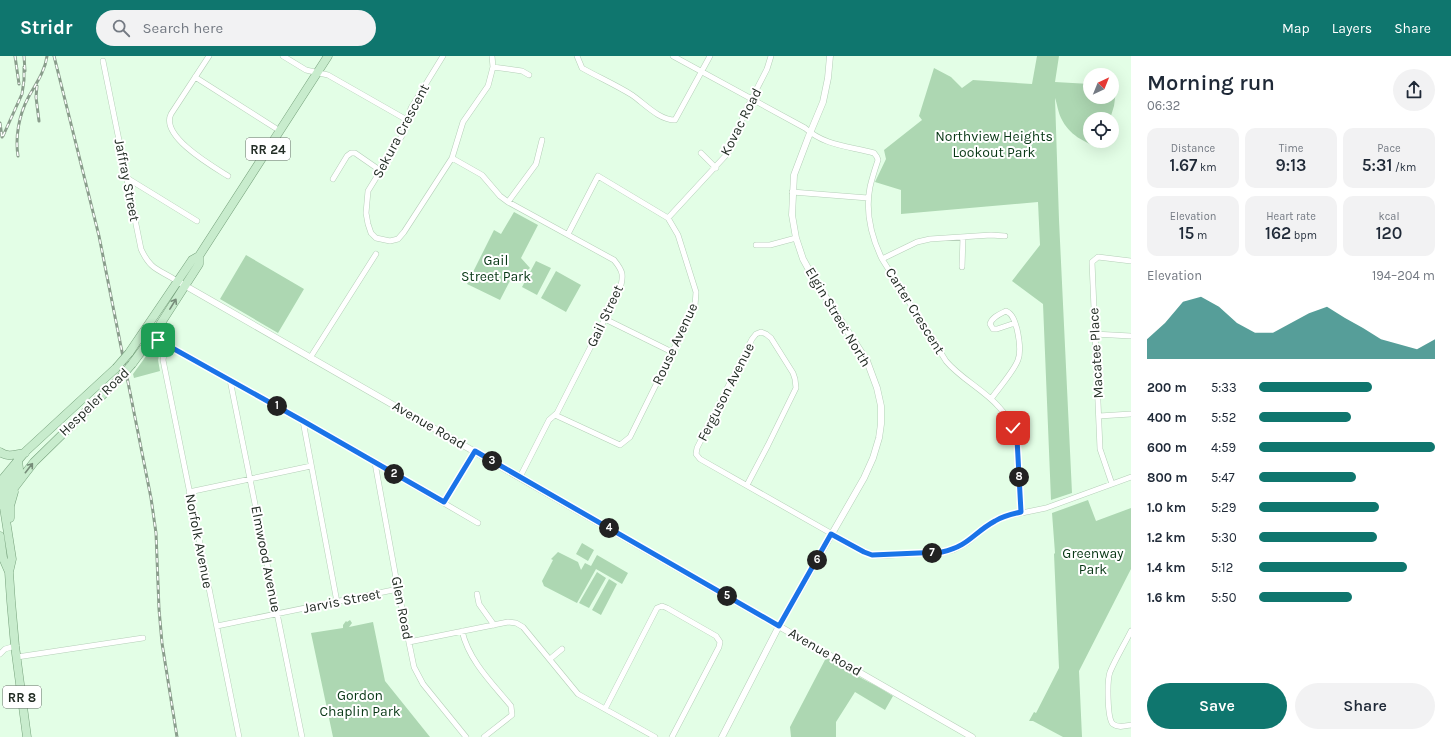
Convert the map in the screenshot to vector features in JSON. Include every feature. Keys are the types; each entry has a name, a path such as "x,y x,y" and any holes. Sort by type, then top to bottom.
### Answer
{"main road":[{"name":"Hespeler Road","path":"0,482 26,452 116,368 129,353 192,260 199,256 328,56"},
{"name":"Hespeler Road","path":"1,501 42,453 119,379 132,364 152,337 199,264 199,256"},
{"path":"0,452 4,455 10,456 26,452"},
{"path":"1,501 19,469 18,460"},
{"name":"RR 8","path":"0,482 1,501 12,559 9,572 15,646 27,737"},
{"path":"9,537 10,506 16,484"},
{"name":"RR 8","path":"0,536 3,558 9,572"},
{"path":"0,563 9,572"}],"street":[{"path":"209,56 170,117 169,125 195,155 228,176"},
{"path":"283,56 306,70 328,75 407,120"},
{"name":"Sekura Crescent","path":"443,56 411,108 403,134 368,191 366,213 368,224 376,238 390,241 398,239 452,158 463,122 488,86 493,67 492,56"},
{"path":"577,56 582,68 631,95 656,113 670,120 675,120 678,117 710,56"},
{"name":"Carter Crescent","path":"673,56 805,128 817,137 836,145 874,153 878,160 868,198 869,219 871,232 882,259 946,361 959,375 1000,407 1009,419 1017,439 1021,512"},
{"name":"Kovac Road","path":"668,218 716,168 728,153 767,69 771,56"},
{"name":"Elgin Street North","path":"722,737 779,626 868,469 879,438 881,406 877,388 867,361 814,279 796,238 792,215 794,176 825,97 830,56"},
{"name":"Jaffray Street","path":"103,61 141,249 146,261 156,269 177,281"},
{"path":"493,67 522,71 529,75"},
{"path":"195,77 280,131"},
{"path":"508,202 536,164 542,140"},
{"path":"333,179 347,156 355,153 381,171"},
{"path":"701,153 716,168"},
{"name":"Gail Street","path":"452,158 482,175 500,196 508,202 614,260 621,270 623,279 620,289 557,413 549,420 520,477"},
{"name":"Rouse Avenue","path":"555,415 620,445 630,437 695,306 696,292 678,235 668,218 598,176 568,234"},
{"path":"127,178 197,221"},
{"path":"792,192 868,198"},
{"path":"882,259 917,242 991,235 1005,236"},
{"path":"962,267 963,237"},
{"path":"756,245 770,245 796,238"},
{"path":"310,358 376,254"},
{"name":"Macatee Place","path":"1112,484 1100,449 1092,262 1098,256 1131,261"},
{"name":"Avenue Road","path":"177,281 972,737"},
{"path":"991,399 1018,359 1019,346 1015,323 1011,314 1006,311 992,319 990,324 993,329 997,329 1015,323"},
{"path":"605,319 672,352"},
{"path":"144,332 303,421 478,523"},
{"name":"Ferguson Avenue","path":"747,485 795,392 796,384 793,373 771,338 761,332 756,334 752,339 697,448 696,454 700,459 864,552 872,555 942,552 953,550 965,544 995,520 1008,515 1046,508 1131,477"},
{"path":"1094,334 1131,336"},
{"name":"Norfolk Avenue","path":"168,346 163,360 239,737"},
{"name":"Elmwood Avenue","path":"230,380 302,737"},
{"path":"1099,416 1131,414"},
{"path":"303,421 337,602"},
{"path":"444,502 475,451"},
{"name":"Glen Road","path":"375,463 414,667 417,675 466,737"},
{"path":"190,492 311,466"},
{"name":"Jarvis Street","path":"217,626 398,589"},
{"path":"477,594 479,604 494,625"},
{"path":"605,709 657,608 662,606 667,608 716,636 720,642 719,647 672,737"},
{"path":"409,642 508,622 516,623 523,627 578,694 656,737"},
{"path":"462,631 467,650 472,658 511,706 512,715 484,737"},
{"path":"1131,631 1110,672 1108,680 1109,712 1111,722 1119,726 1131,726"},
{"path":"17,658 143,638"},
{"path":"0,654 5,649 15,646"},
{"path":"550,659 562,649"}],"green space":[{"name":"Northview Heights Lookout Park","path":"1037,56 1059,56 1055,82 1083,84 1083,104 1114,104 1112,112 1083,112 1083,140 1068,129 1064,124 1055,98 1059,220 1072,493 1051,500 1043,304 1012,281 1040,245 1038,202 901,214 901,190 875,182 886,159 884,150 922,120 919,116 934,68 951,77 962,88 973,80 1032,84"},
{"name":"Gail Street Park","path":"514,212 538,225 521,258 530,268 523,274 512,277 500,300 467,284 494,230 501,234"},
{"path":"246,255 304,289 278,333 220,299"},
{"path":"536,261 551,268 537,295 522,287"},
{"path":"556,271 581,285 566,312 541,298"},
{"path":"152,348 158,348 160,351 158,360 160,371 134,378 133,374"},
{"name":"Greenway Park","path":"1088,500 1096,521 1131,508 1131,569 1079,671 1082,737 1063,737 1033,721 1029,721 1034,712 1036,713 1059,668 1052,513"},
{"path":"582,543 594,550 588,561 576,554"},
{"path":"558,552 578,562 581,570 585,563 591,566 597,555 628,573 622,584 596,569 577,603 544,586 542,581 553,560 551,559"},
{"path":"597,572 606,578 589,608 579,603"},
{"path":"609,579 617,584 601,615 592,610"},
{"name":"Gordon Chaplin Park","path":"350,620 352,623 349,627 373,622 385,681 430,737 333,737 311,633 343,628 346,621 347,622"},
{"path":"827,656 850,672 893,696 885,710 855,692 836,722 836,737 791,737 790,727"}],"railway":[{"path":"15,56 19,84"},
{"path":"24,56 25,71"},
{"path":"18,156 17,134 20,119 28,98 42,73 47,56"},
{"path":"54,56 99,236 151,498 156,533 162,643 177,737"},
{"path":"3,136 22,94 24,67"},
{"path":"37,86 36,97 39,121"},
{"path":"0,123 2,137"}],"route":[{"path":"158,340 444,502 475,451 779,626 831,534 872,555 880,556 942,552 953,550 968,542 995,520 1021,512 1017,439 1013,428"}]}
